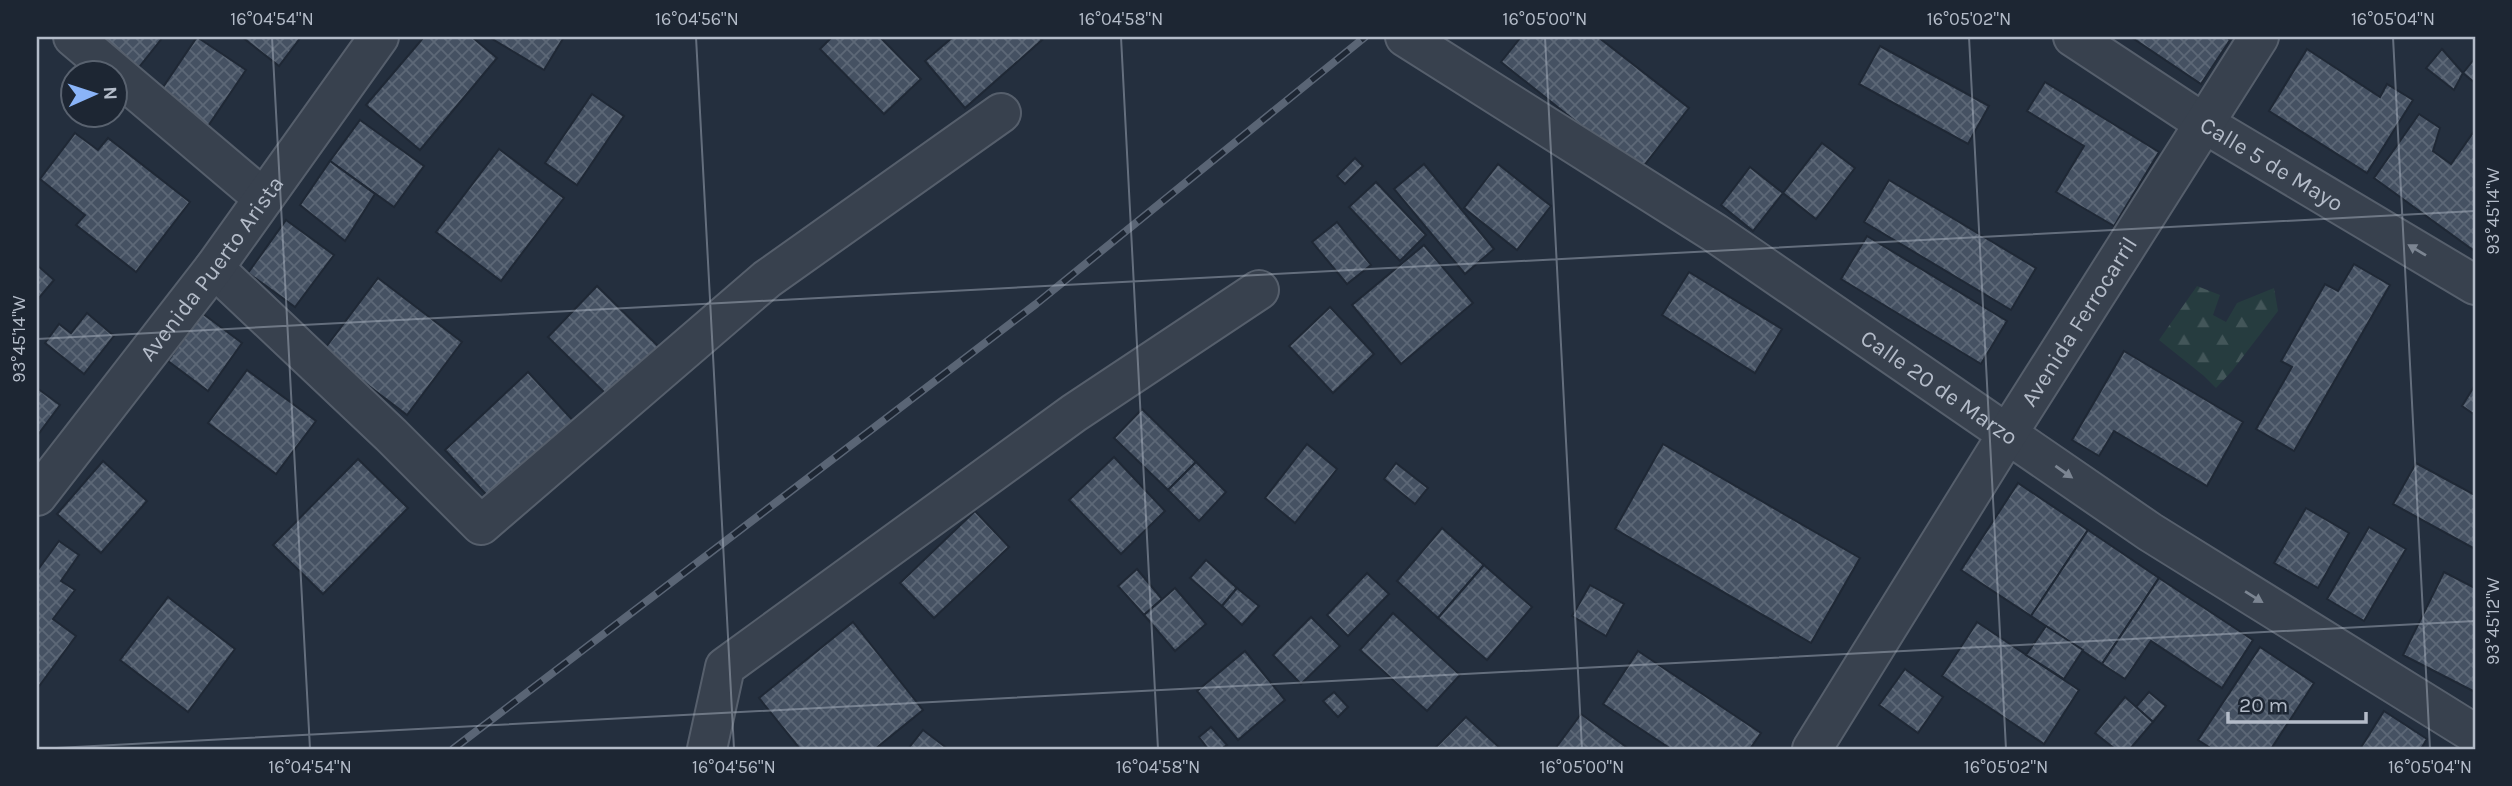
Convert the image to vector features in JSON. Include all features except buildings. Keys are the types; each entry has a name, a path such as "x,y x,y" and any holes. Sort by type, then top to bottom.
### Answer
{"street":[{"path":"73,37 263,198"},
{"name":"Avenida Puerto Arista","path":"38,492 214,268 379,37"},
{"name":"Calle 20 de Marzo","path":"1405,37 1715,233 2150,532 2475,734"},
{"name":"Calle 5 de Mayo","path":"2073,37 2205,124 2475,285"},
{"name":"Avenida Ferrocarril","path":"1812,749 2259,37"},
{"path":"214,268 391,435 481,525 767,279 1001,113"},
{"path":"707,749 725,667 1074,413 1259,290"}],"green space":[{"path":"2197,286 2220,295 2213,315 2226,322 2237,303 2274,288 2278,311 2216,388 2159,340"}],"railway":[{"path":"453,749 1036,304 1365,37"}]}
